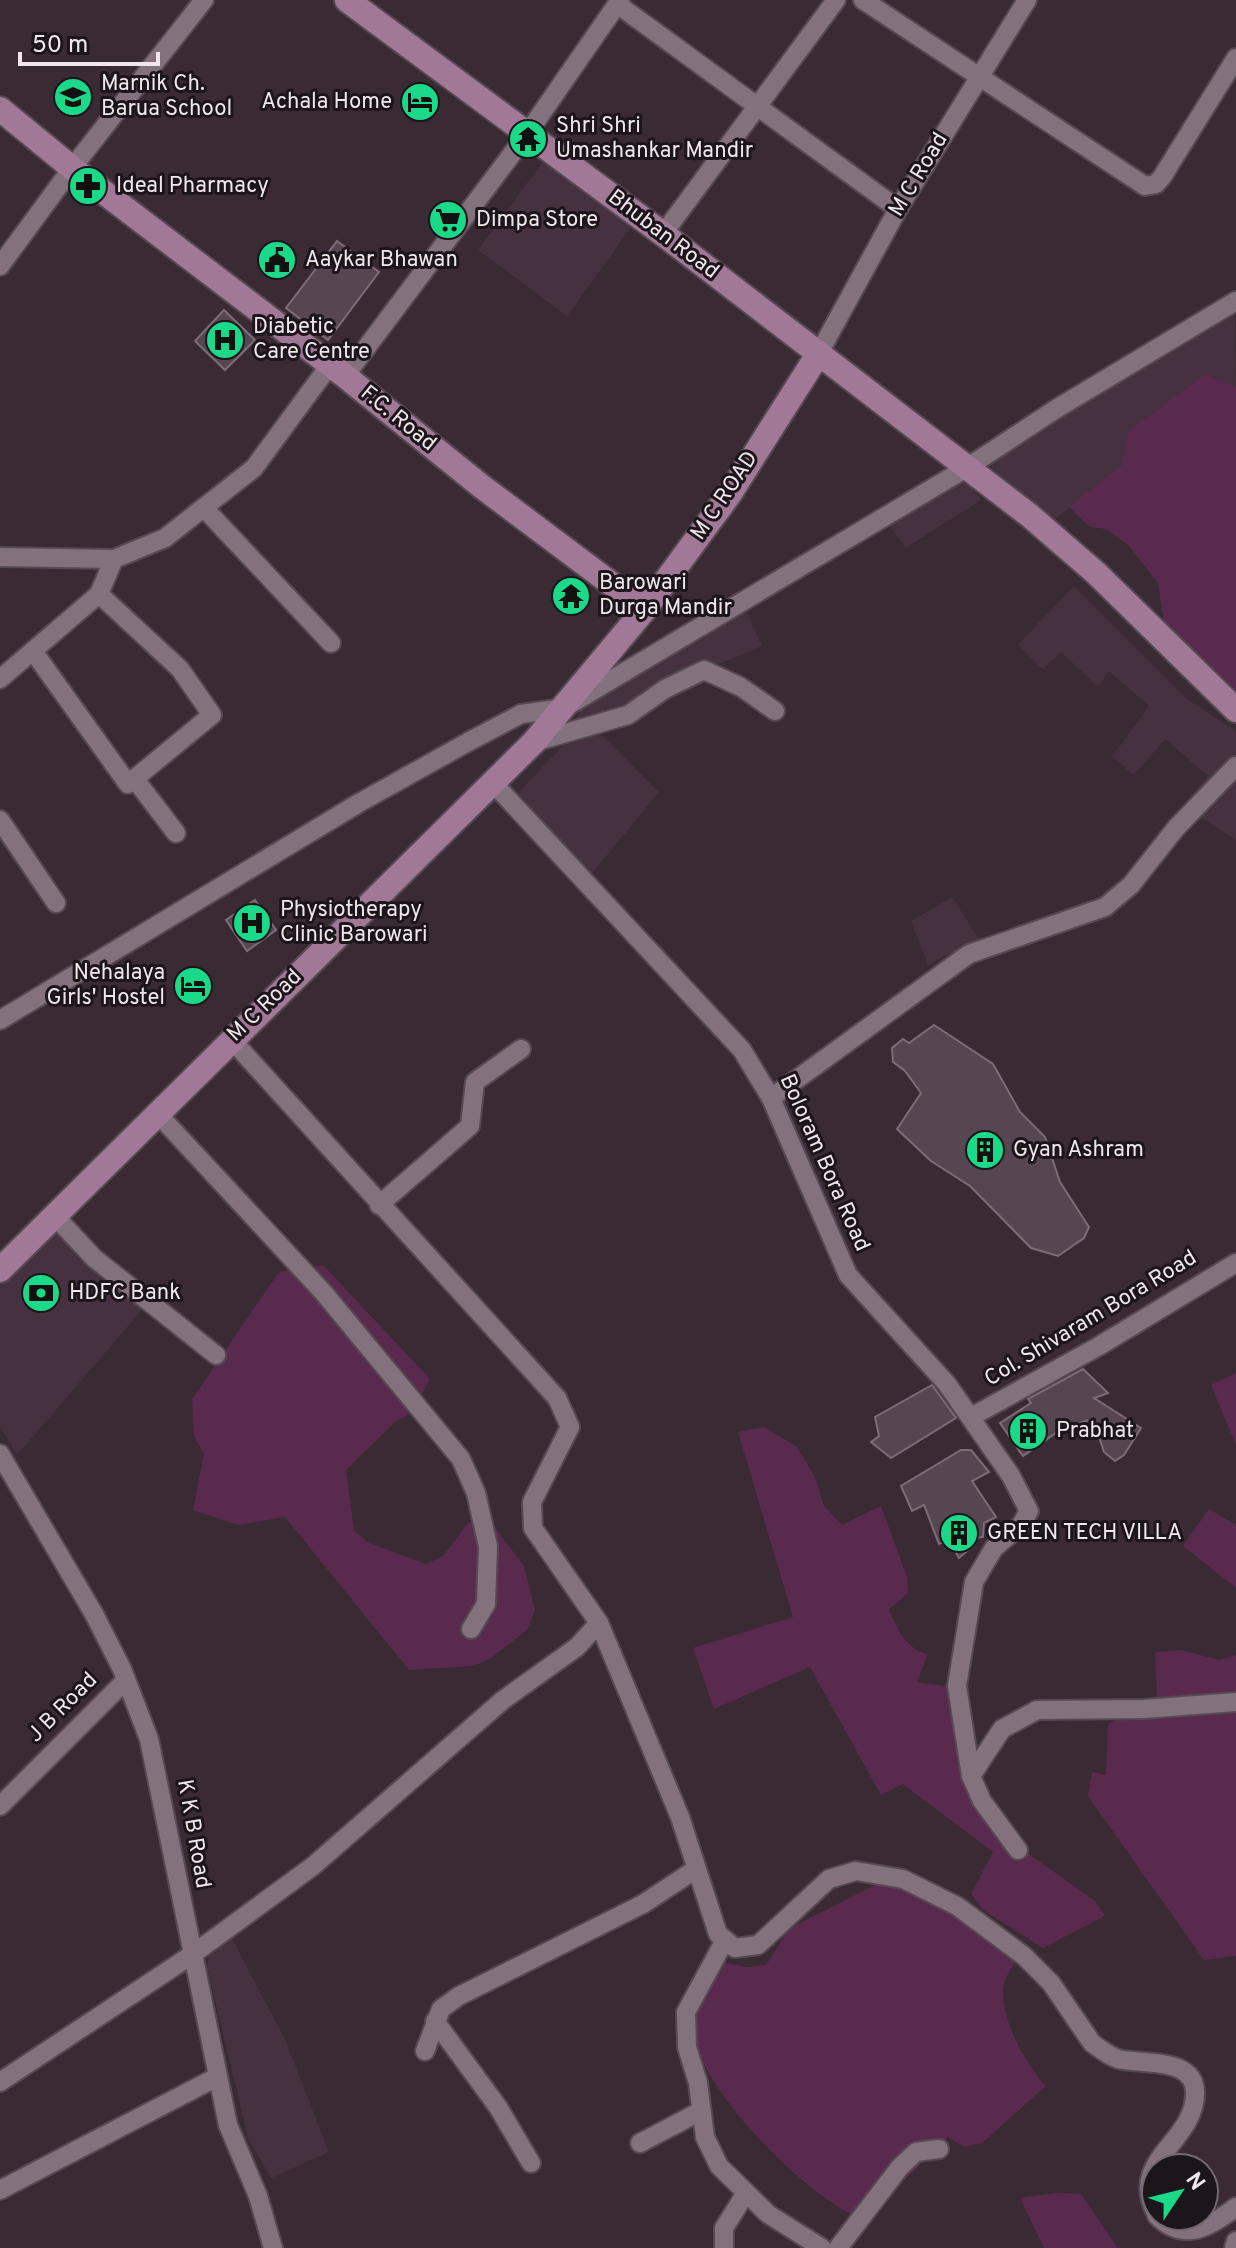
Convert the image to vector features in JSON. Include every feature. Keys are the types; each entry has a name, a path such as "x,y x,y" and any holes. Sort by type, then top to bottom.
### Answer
{"street":[{"path":"0,266 72,168 204,0"},
{"name":"Bhuban Road","path":"347,0 663,234 968,467 1096,573 1236,710"},
{"path":"663,234 836,0"},
{"path":"863,0 1145,186 1156,184 1162,177 1236,58"},
{"name":"M C Road","path":"819,353 898,209 1027,0"},
{"path":"0,557 114,559 165,538 254,468 337,371 527,134 619,2 898,209"},
{"name":"F.C. Road","path":"0,109 481,486 645,609"},
{"path":"0,1020 359,803 468,742 521,714 564,708 968,467 1056,409 1232,303 1236,324"},
{"name":"M C ROAD","path":"564,708 645,609 729,495 819,353"},
{"path":"205,509 331,643"},
{"path":"0,679 99,594 114,559"},
{"path":"33,651 128,784 212,715 180,669 99,594"},
{"path":"534,742 628,715 665,689 704,670 741,687 775,711"},
{"name":"M C Road","path":"0,1270 231,1039 495,785 564,708"},
{"path":"771,1098 969,954 1105,907 1131,885 1176,828 1236,766"},
{"path":"134,778 176,833"},
{"name":"Boloram Bora Road","path":"495,785 728,1034 754,1066 848,1275 947,1384 1011,1476 1029,1511 1021,1525 994,1548 974,1582 957,1686 971,1776 982,1801 1018,1850"},
{"path":"0,820 56,903"},
{"path":"231,1039 557,1398 570,1427 532,1502 533,1528 599,1623 680,1817 718,1934 735,1948 758,1945 829,1879 856,1871 903,1879 957,1906 1040,1970 1092,2043 1103,2051 1117,2059 1170,2065 1182,2070 1195,2092 1185,2125 1166,2152"},
{"path":"379,1205 470,1126 475,1082 521,1049"},
{"path":"157,1113 323,1292 461,1459 476,1493 488,1546 486,1604 471,1629"},
{"path":"53,1214 94,1258 216,1355"},
{"name":"Col. Shivaram Bora Road","path":"971,1417 1099,1346 1236,1263"},
{"name":"K K B Road","path":"0,1454 94,1614 126,1680 149,1739 228,2125 258,2196 273,2248"},
{"path":"0,2082 193,1954 313,1866 503,1700 577,1647 599,1623"},
{"name":"J B Road","path":"0,1806 126,1680"},
{"path":"971,1776 1002,1729 1037,1710 1144,1709 1236,1702"},
{"path":"425,2051 441,2009 459,1996 643,1904 696,1869"},
{"path":"725,1940 686,2012 687,2047 705,2137 719,2166 768,2214 822,2248"},
{"path":"435,2021 498,2107 531,2163"},
{"path":"0,2190 217,2077"},
{"path":"640,2143 701,2111"},
{"path":"838,2248 900,2167 916,2152 939,2149"},
{"path":"724,2248 724,2228 746,2193"},
{"path":"1234,2248 1236,2241"}],"shaded area":[{"path":"549,153 638,218 567,316 478,250"},
{"path":"1235,311 1236,387 1206,374 1122,465 1050,523 992,468 992,457"},
{"path":"1206,374 1236,387 1236,710 1165,629 1158,583 1129,546 1107,529 1090,527 1069,507 1122,465 1129,431"},
{"path":"961,475 981,500 906,548 887,523"},
{"path":"1074,586 1187,699 1236,731 1236,840 1183,806 1208,776 1165,739 1134,775 1112,757 1149,706 1109,671 1098,687 1061,652 1043,669 1018,645"},
{"path":"746,610 762,646 688,677 598,732 659,792 589,877 511,801 569,739 583,699"},
{"path":"952,897 979,939 928,965 911,921"},
{"path":"58,1230 148,1303 17,1455 0,1426 0,1286"},
{"path":"323,1265 430,1379 413,1412 395,1422 346,1470 354,1531 369,1543 426,1564 443,1556 468,1523 488,1518 524,1566 535,1610 527,1630 490,1659 473,1666 409,1670 285,1517 238,1525 193,1510 204,1454 194,1436 192,1399 279,1272"},
{"path":"1236,1373 1236,1445 1211,1385"},
{"path":"764,1427 796,1446 815,1477 824,1506 842,1525 881,1506 907,1577 908,1593 889,1610 908,1643 928,1654 917,1682 944,1686 956,1669 957,1743 1009,1840 1095,1901 1105,1916 1043,1948 983,1910 971,1894 993,1852 903,1784 881,1795 810,1667 714,1709 693,1648 793,1617 738,1432"},
{"path":"1209,1509 1236,1525 1236,1588 1183,1546"},
{"path":"1181,1650 1219,1660 1236,1655 1236,1956 1204,1960 1088,1796 1092,1772 1106,1775 1108,1725 1157,1696 1155,1652"},
{"path":"881,1882 927,1886 1018,1959 1004,1984 1004,2005 1017,2042 1046,2086 982,2143 964,2147 948,2137 865,2219 844,2210 819,2193 765,2145 719,2089 704,2063 695,2031 702,1999 725,1963 747,1967 766,1965 790,1928"},
{"path":"231,1937 285,2039 329,2152 271,2178 248,2138 207,1967 209,1955"},
{"path":"1055,2193 1081,2194 1118,2248 1044,2248 1020,2198"}],"building":[{"path":"337,241 379,272 328,340 286,308"},
{"name":"Diabetic Care Centre","path":"224,310 255,340 225,370 195,341"},
{"path":"255,900 276,930 247,951 226,920"},
{"name":"Gyan Ashram","path":"934,1025 993,1064 1020,1112 1045,1137 1060,1182 1089,1227 1084,1238 1058,1256 1031,1248 970,1186 931,1161 897,1129 921,1093 905,1071 893,1062 892,1048 903,1039 909,1043"},
{"path":"1083,1369 1108,1393 1094,1398 1141,1428 1124,1455 1115,1461 1104,1452 1093,1419 1063,1428 1023,1456 1000,1423 1031,1403 1028,1399"},
{"path":"932,1385 956,1418 891,1458 871,1442 879,1436 875,1417"},
{"path":"961,1450 971,1450 989,1472 972,1481 996,1517 984,1523 983,1537 970,1539 973,1546 959,1558 949,1540 939,1544 924,1505 912,1511 901,1486"}],"place":[{"name":"Marnik Ch. Barua School","path":"73,97"},
{"name":"Achala Home","path":"420,102"},
{"name":"Shri Shri Umashankar Mandir","path":"528,139"},
{"name":"Ideal Pharmacy","path":"88,186"},
{"name":"Dimpa Store","path":"448,220"},
{"name":"Aaykar Bhawan","path":"277,260"},
{"name":"Diabetic Care Centre","path":"225,340"},
{"name":"Barowari Durga Mandir","path":"571,596"},
{"name":"Physiotherapy Clinic Barowari","path":"252,923"},
{"name":"Nehalaya Girls' Hostel","path":"193,986"},
{"name":"Gyan Ashram","path":"985,1150"},
{"name":"HDFC Bank","path":"41,1293"},
{"name":"Prabhat","path":"1028,1431"},
{"name":"GREEN TECH VILLA","path":"959,1533"}]}
